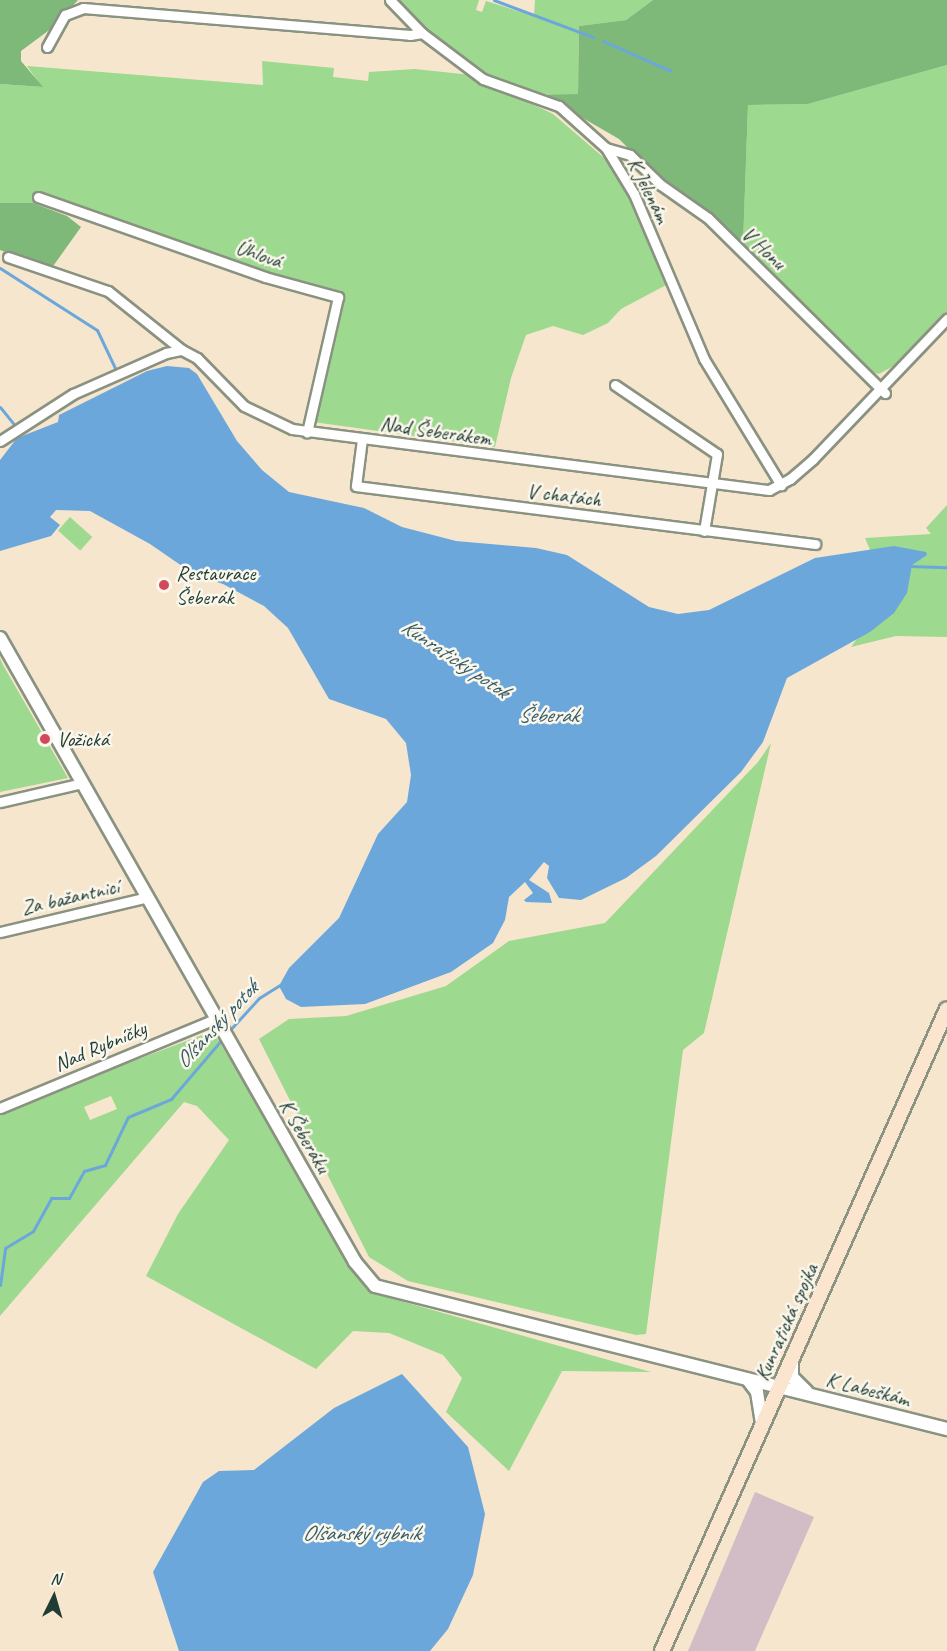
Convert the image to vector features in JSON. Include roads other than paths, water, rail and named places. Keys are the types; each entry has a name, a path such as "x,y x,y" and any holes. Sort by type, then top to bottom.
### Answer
{"main road":[{"name":"Kunratická spojka","path":"662,1651 947,1009"}],"street":[{"name":"K Jelenám","path":"390,0 422,33 483,80 559,106 606,148 634,194 704,359 781,484"},
{"path":"46,47 65,15 83,8 410,35 422,33"},
{"name":"V Honu","path":"606,148 630,155 661,185 708,218 882,390"},
{"name":"Úhlová","path":"38,197 265,277 338,297 308,432"},
{"name":"Nad Šeberákem","path":"8,257 108,291 182,350 197,358 249,410 308,432 752,490 781,484 813,459 882,390 947,319"},
{"path":"0,441 73,394 166,353 182,350"},
{"path":"615,385 717,454 705,531"},
{"name":"V chatách","path":"362,439 356,486 815,544"},
{"name":"K Šeberáku","path":"0,639 148,897 220,1029 355,1262 375,1286 780,1388"},
{"path":"0,802 82,783"},
{"name":"Za bažantnicí","path":"0,932 148,897"},
{"name":"Nad Rybníčky","path":"0,1108 220,1029"},
{"path":"792,1355 794,1381 813,1396"},
{"path":"747,1380 757,1392 762,1424"},
{"name":"K Labeškám","path":"780,1388 947,1429"}],"water":[{"name":"Šeberák","path":"167,366 189,368 197,374 237,441 262,470 289,492 364,508 402,527 456,541 536,548 567,555 649,607 678,614 709,610 815,558 894,546 926,552 927,555 912,565 907,593 894,613 870,632 787,678 763,742 741,772 656,856 626,878 581,900 559,898 547,878 549,866 544,862 529,880 549,893 552,903 526,902 524,900 533,893 525,882 509,897 505,920 493,943 451,972 365,1004 301,1007 286,999 279,986 289,968 339,918 378,834 407,802 411,775 406,743 386,719 329,699 288,628 264,606 223,584 195,575 150,544 90,511 56,510 50,517 60,525 51,536 0,551 0,460 17,438 58,422 59,415 147,371"},
{"name":"Olšanský rybník","path":"402,1374 468,1447 485,1514 473,1575 448,1629 430,1651 179,1651 153,1572 203,1482 219,1471 254,1470 334,1408"}],"waterway":[{"path":"494,0 593,37"},
{"path":"603,41 671,71"},
{"name":"Kunratický potok","path":"0,268 97,330 115,368"},
{"path":"0,407 14,424"},
{"name":"Kunratický potok","path":"910,566 947,567"},
{"name":"Olšanský potok","path":"228,1032 259,998 280,985"},
{"name":"Olšanský potok","path":"0,1285 5,1248 33,1231 51,1198 69,1198 84,1171 105,1165 128,1117 171,1099 224,1037"}],"place":[{"name":"Restaurace Šeberák","path":"164,585"},
{"name":"Vožická","path":"45,739"}]}
